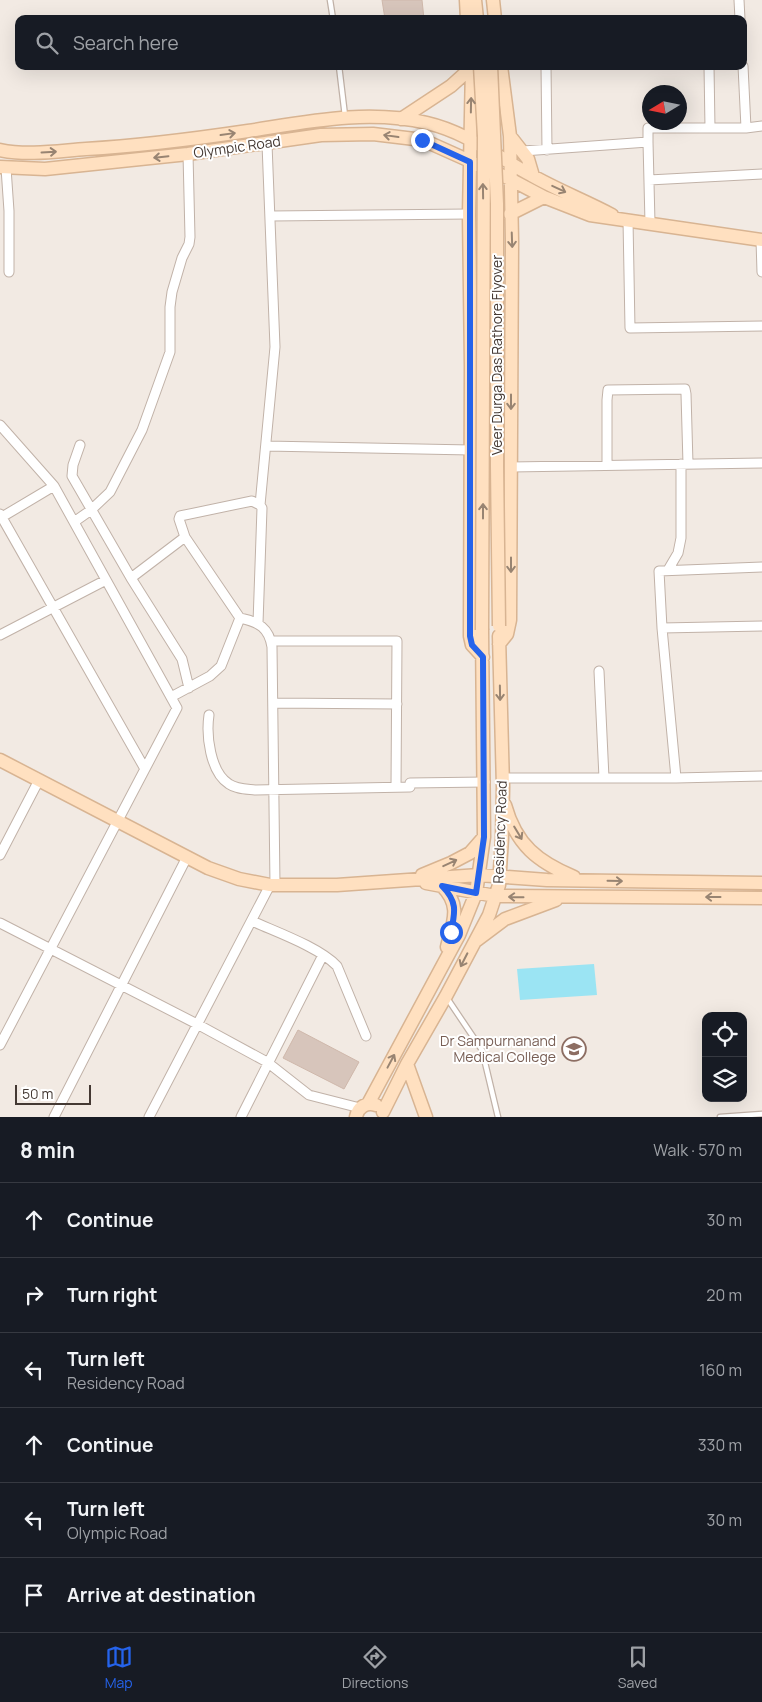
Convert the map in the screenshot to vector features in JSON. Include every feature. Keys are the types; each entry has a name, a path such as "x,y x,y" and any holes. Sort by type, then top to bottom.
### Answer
{"street":[{"path":"466,0 467,15"},
{"path":"475,0 477,15"},
{"path":"485,0 486,15"},
{"path":"493,0 495,15"},
{"path":"739,0 740,15"},
{"path":"401,119 451,86 468,70"},
{"path":"472,70 469,214 471,366 470,636 472,645 483,657"},
{"name":"Veer Durga Das Rathore Flyover","path":"480,70 484,136 483,657"},
{"name":"Veer Durga Das Rathore Flyover","path":"497,70 499,644"},
{"path":"498,70 510,136 512,289 510,620 507,634 499,644"},
{"path":"546,70 547,150"},
{"path":"709,70 710,128"},
{"path":"743,70 746,128"},
{"name":"Olympic Road","path":"0,150 8,152 44,152 106,148 187,140 322,119 373,116 401,119 453,130 533,176 624,219"},
{"path":"650,223 648,128 746,128 762,126"},
{"name":"Olympic Road","path":"3,168 45,169 188,154 321,136 373,134 422,140 510,179 544,197 590,215 762,240"},
{"path":"510,136 528,159 533,176"},
{"path":"523,151 648,142"},
{"path":"258,623 262,508 260,505 275,347 267,144"},
{"path":"74,522 91,510 110,492 139,435 170,352 172,292 190,236 188,154"},
{"path":"3,168 9,211 9,272"},
{"path":"649,180 762,174"},
{"path":"510,214 544,197"},
{"path":"271,216 469,214"},
{"path":"624,219 630,328 762,326"},
{"path":"762,240 762,272"},
{"path":"607,466 608,390 685,389 685,464 681,538 678,553 668,570"},
{"path":"0,425 54,486 177,708 0,1045"},
{"path":"80,445 73,465 72,476 182,659 189,688"},
{"path":"266,446 471,450"},
{"path":"511,467 762,463"},
{"path":"54,486 1,515 145,770"},
{"path":"149,1117 272,885 274,789 270,636 258,623 240,618 185,537 179,519 180,516 252,501 260,505"},
{"path":"132,578 185,537"},
{"path":"676,778 662,628 659,570 762,567"},
{"path":"0,635 106,580"},
{"path":"171,698 210,676 221,666 240,618"},
{"path":"662,628 762,626"},
{"path":"271,642 397,641 396,787"},
{"name":"Residency Road","path":"383,1116 407,1064 489,915 500,884 503,783 499,644"},
{"name":"Residency Road","path":"362,1110 442,966 463,926 476,893 484,837 483,657"},
{"path":"599,672 604,778"},
{"path":"273,703 397,704"},
{"path":"208,715 208,744 213,759 226,783 240,788 410,787 410,783 485,782"},
{"path":"0,760 208,868 239,879 272,885 337,885 479,875 500,875 547,880 762,883"},
{"path":"581,880 555,869 528,849 514,826 506,807 503,783 604,778 762,776"},
{"path":"0,855 39,780"},
{"path":"410,880 452,863 470,852 484,837"},
{"path":"54,1117 187,857"},
{"path":"410,880 495,896 762,898"},
{"path":"442,886 454,901 455,914 442,966"},
{"path":"473,943 506,919 568,896"},
{"path":"252,921 323,955 337,966 366,1036"},
{"path":"0,923 267,1062 310,1095 362,1110 377,1106 383,1116"},
{"path":"241,1117 267,1062 323,955"},
{"path":"407,1064 426,1117"}],"lane":[{"path":"330,0 332,15"},
{"path":"339,70 345,118"},
{"path":"446,996 482,1050 498,1117"},
{"path":"720,1117 762,1114"}],"water":[{"path":"594,964 597,995 520,1000 517,969"}],"building":[{"path":"382,0 422,0 424,15 384,15"},
{"path":"298,1030 359,1062 344,1089 283,1058"}],"place":[{"name":"Dr Sampurnanand Medical College","path":"574,1049"}],"route":[{"path":"422,140 470,162 470,636 472,645 483,657 484,837 476,893 442,886 454,901 455,914 451,932"}]}
